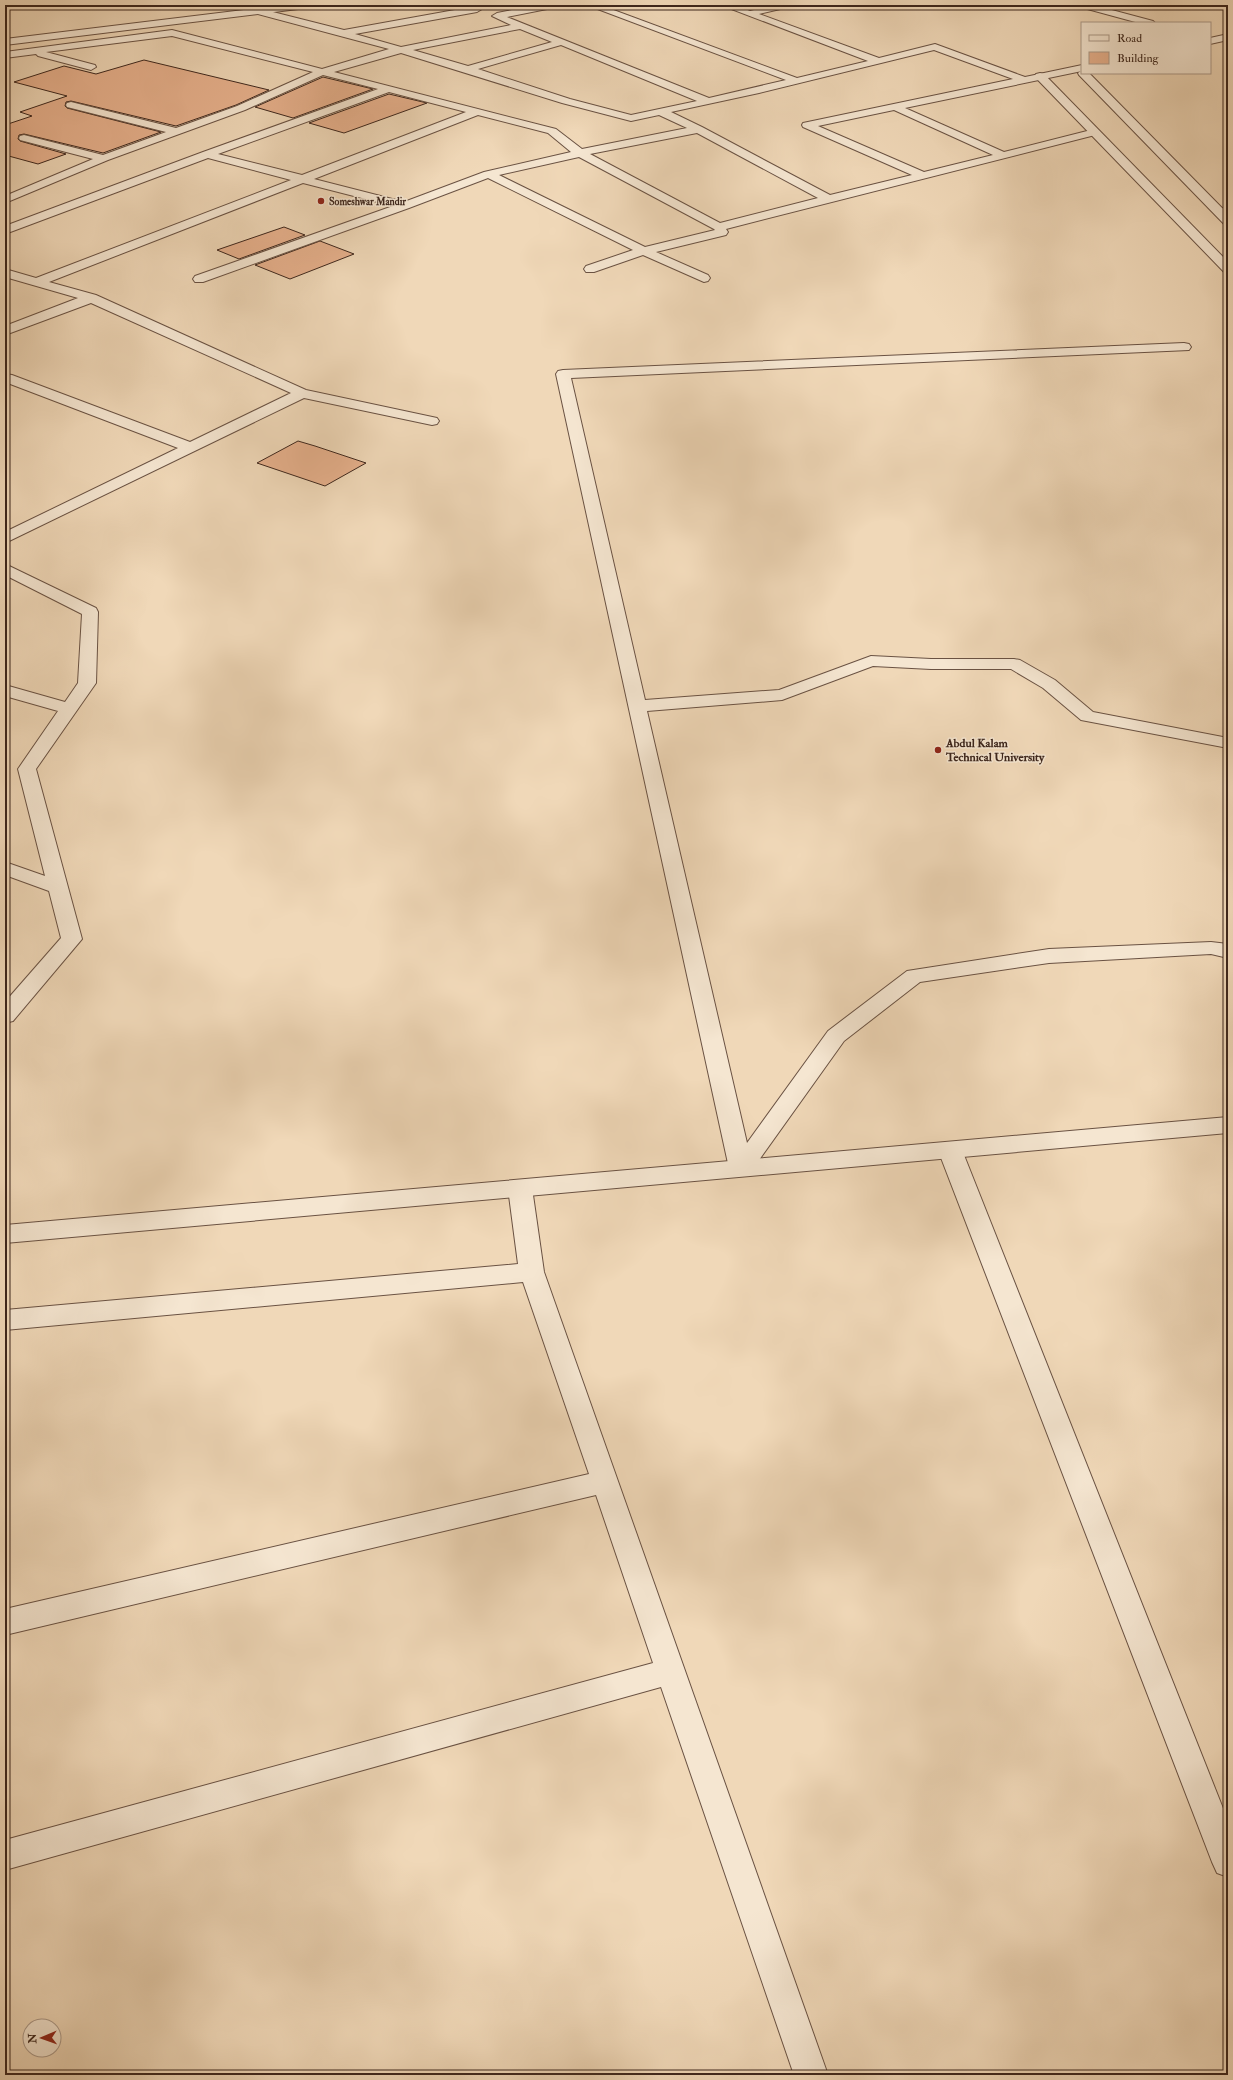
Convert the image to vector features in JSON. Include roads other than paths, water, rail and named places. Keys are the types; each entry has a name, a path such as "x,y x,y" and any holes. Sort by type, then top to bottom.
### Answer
{"street":[{"path":"5,42 306,5"},
{"path":"466,5 487,12 707,101"},
{"path":"343,33 487,12 552,5"},
{"path":"592,5 797,81"},
{"path":"726,5 878,61"},
{"path":"751,13 786,5"},
{"path":"1083,5 1146,22"},
{"path":"258,11 343,33 468,69 566,101 631,118 797,81 935,46 1025,80"},
{"path":"150,24 172,33 552,131 580,152 719,227 722,232 644,251 590,269"},
{"path":"5,200 104,158 241,108 322,72 380,54 520,26"},
{"path":"5,55 172,33"},
{"path":"1211,40 1228,37"},
{"path":"468,69 561,42"},
{"path":"30,52 91,67"},
{"path":"922,175 807,125 1040,76 1081,70"},
{"path":"1085,74 1225,215"},
{"path":"1040,76 1228,269"},
{"path":"5,230 388,89"},
{"path":"72,105 176,131"},
{"path":"895,107 1003,155"},
{"path":"659,111 698,129 826,198"},
{"path":"37,282 302,178 476,112"},
{"path":"199,279 406,206 488,174 580,152 698,129"},
{"path":"719,227 826,198 1096,132"},
{"path":"24,138 104,158"},
{"path":"154,140 169,144"},
{"path":"184,148 406,206"},
{"path":"488,174 644,251 704,278"},
{"path":"5,273 91,298 302,393 432,421"},
{"path":"5,331 91,298"},
{"path":"741,1168 563,374 1184,347"},
{"path":"7,378 189,447"},
{"path":"5,538 302,393"},
{"path":"5,570 90,612 87,683 27,769 72,939 5,1016"},
{"path":"637,706 782,694 871,660 931,664 1014,664 1050,684 1087,716 1228,743"},
{"path":"5,690 69,709"},
{"path":"5,868 58,887"},
{"path":"741,1168 836,1036 914,976 1049,956 1211,948 1228,951"},
{"path":"5,1234 1228,1125"},
{"path":"950,1150 1228,1862"},
{"path":"520,1188 532,1272 811,2075"},
{"path":"5,1320 532,1272"},
{"path":"5,1622 604,1482"},
{"path":"5,1855 671,1671"}],"place":[{"name":"Someshwar Mandir","path":"321,201"},
{"name":"Abdul Kalam Technical University","path":"938,750"}]}
